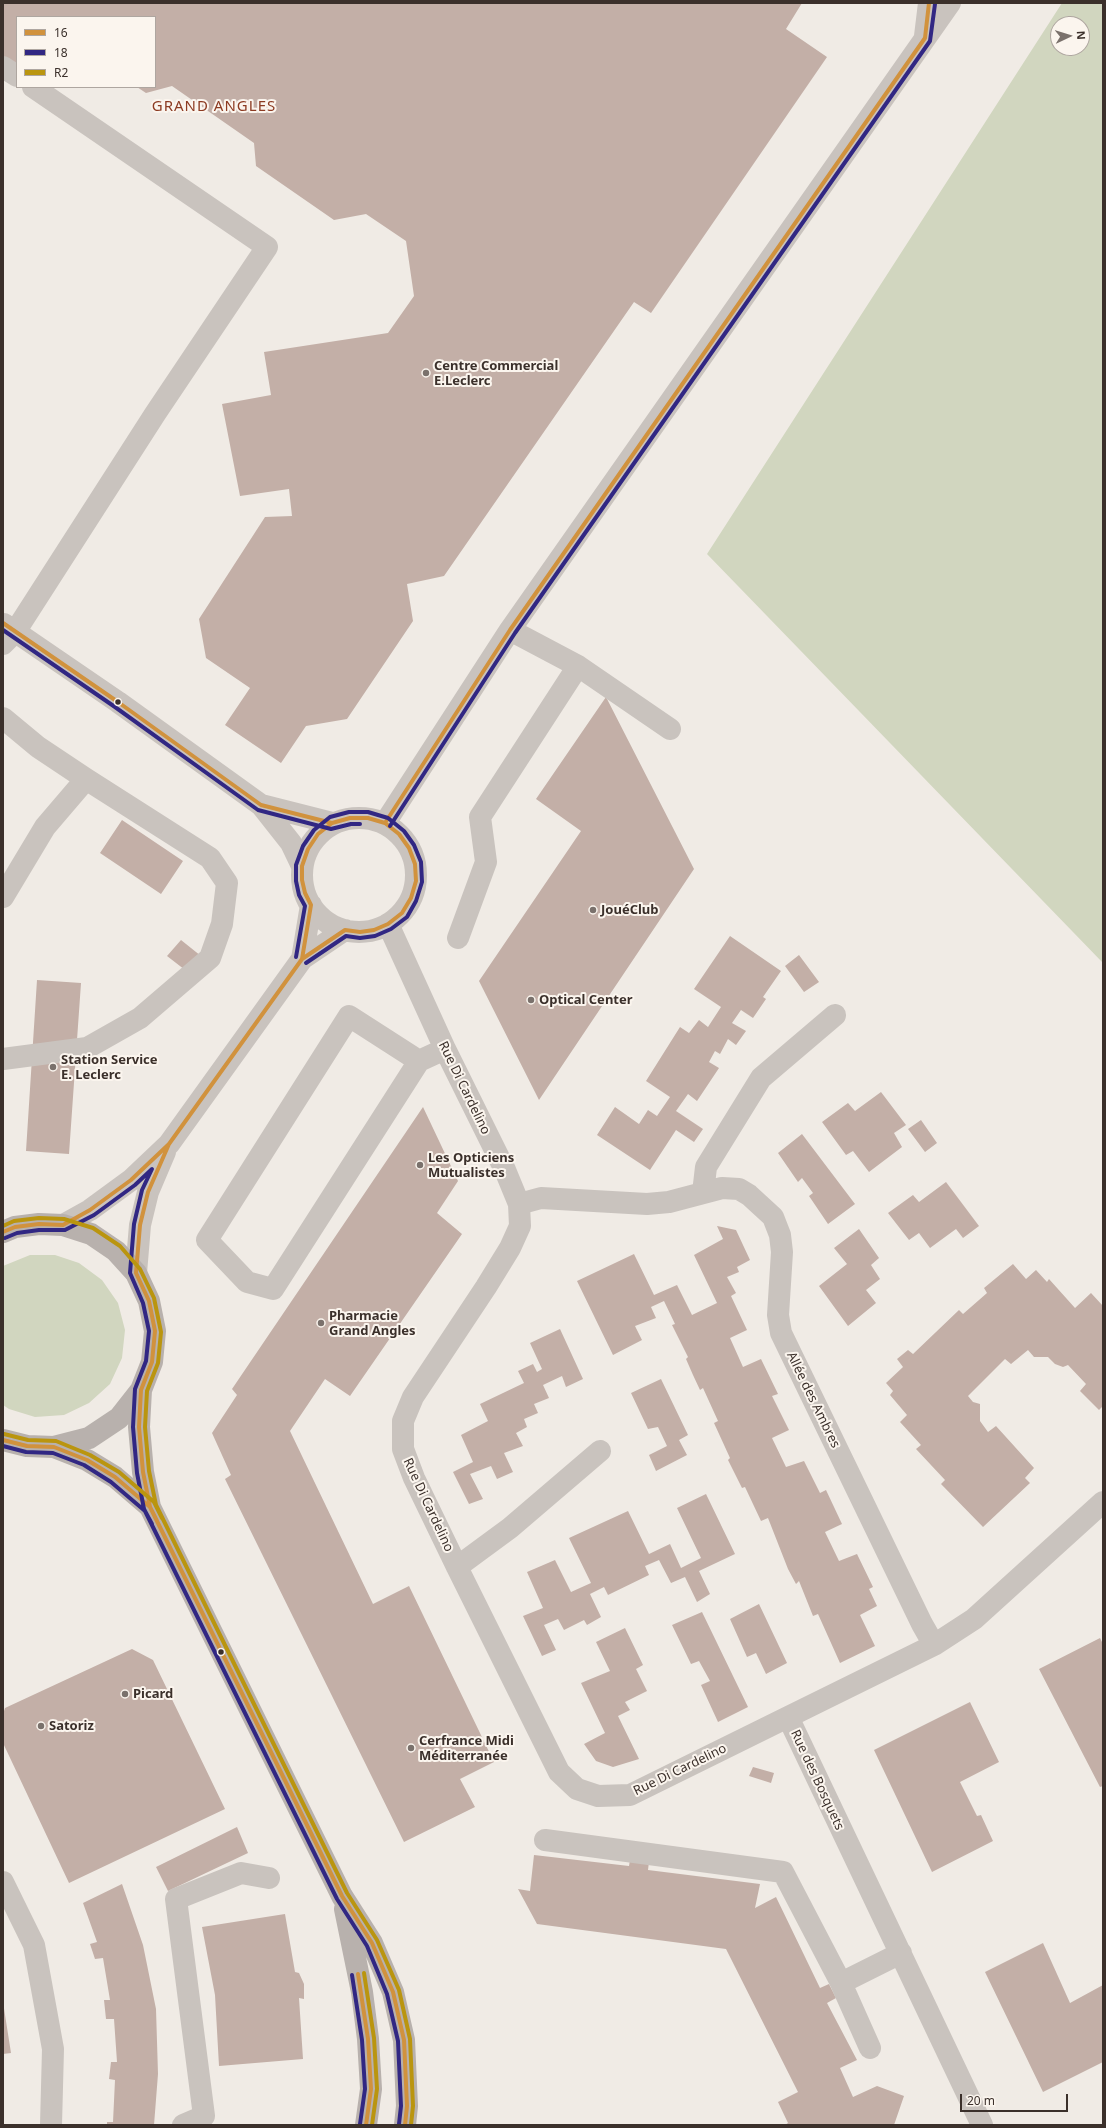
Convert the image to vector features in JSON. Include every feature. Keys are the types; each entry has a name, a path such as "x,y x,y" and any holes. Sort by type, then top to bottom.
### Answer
{"main road":[{"path":"3,1232 15,1227 39,1224 63,1225 91,1234 116,1251 136,1273 149,1301 155,1331 152,1362 141,1390 113,1422 89,1438 54,1447 27,1446 3,1440"},
{"path":"141,1390 140,1442 143,1472 150,1507 342,1896 372,1942 393,1992 404,2040 407,2106 406,2125"},
{"path":"54,1447 87,1460 115,1477 150,1507"},
{"path":"342,1896 362,1992 368,2039 370,2089 366,2125"}],"street":[{"path":"924,38 929,3"},
{"path":"385,823 510,630 950,3"},
{"path":"3,67 16,75"},
{"path":"34,88 267,247 7,633 118,702 261,805 291,843 302,866 305,893 311,905 326,921 345,930 360,932 374,930 388,924 402,913 411,898 416,882 415,864 409,848 399,834 385,823 368,818 350,818 332,824 318,834 308,849 302,866"},
{"path":"510,630 578,666 670,730"},
{"path":"458,938 486,862 480,817 578,666"},
{"path":"3,718 38,747 86,780 210,858 227,882 222,924 210,958 140,1018 87,1048 3,1059"},
{"path":"3,897 45,827 86,780"},
{"path":"261,805 332,824"},
{"path":"302,959 311,905"},
{"name":"Rue Di Cardelino","path":"388,924 445,1049 505,1170 519,1204 520,1226 510,1248 413,1397 402,1421 403,1449 414,1478 559,1772 577,1789 598,1796 630,1795 788,1717"},
{"path":"63,1225 90,1210 131,1180 169,1144 302,959 345,930"},
{"path":"703,1193 706,1167 761,1078 835,1015"},
{"path":"419,1061 349,1016 206,1240 247,1282 273,1289 419,1061 445,1049"},
{"path":"136,1273 140,1225 148,1192 169,1144"},
{"name":"Allée des Ambres","path":"519,1204 541,1198 647,1204 669,1202 722,1188 739,1189 749,1195 773,1217 780,1235 782,1252 778,1315 781,1333 922,1624 934,1645"},
{"path":"457,1567 510,1528 600,1451"},
{"name":"Rue des Bosquets","path":"982,2125 788,1717 934,1645 974,1619 1103,1502"},
{"path":"545,1840 783,1872 841,1983 870,2048"},
{"path":"183,2125 204,2116 176,1899 241,1873 269,1878"},
{"path":"3,1882 34,1945 53,2049 51,2125"},
{"path":"841,1983 901,1953"}],"green space":[{"path":"1062,3 1103,3 1103,963 707,554 1050,22 1050,56 1090,56 1090,16 1054,16"},
{"path":"30,1255 55,1255 79,1263 102,1280 118,1303 125,1330 122,1358 110,1384 89,1403 64,1415 35,1417 9,1409 3,1405 3,1266"}],"building":[{"name":"Centre Commercial E.Leclerc","path":"3,3 802,3 786,29 827,57 651,313 634,302 444,576 407,584 413,621 347,719 306,726 281,763 225,725 250,688 206,658 199,619 265,517 292,516 289,489 240,496 222,404 271,395 264,352 388,333 414,296 406,241 366,214 334,220 256,166 254,143 172,86 146,93 138,88 156,88 156,16 16,16 16,64 3,58"},
{"path":"606,697 694,869 539,1100 479,981 581,831 536,799"},
{"path":"122,820 183,861 161,894 100,853"},
{"path":"730,936 781,971 763,997 766,999 753,1018 741,1010 732,1023 746,1031 736,1045 728,1039 720,1054 715,1051 709,1062 719,1068 697,1101 688,1094 676,1111 703,1129 694,1142 676,1130 650,1170 597,1135 615,1107 639,1124 648,1110 657,1116 670,1097 646,1081 680,1027 689,1033 699,1020 708,1027 721,1007 694,989"},
{"path":"181,940 201,956 189,973 167,956"},
{"path":"799,955 819,982 804,992 785,966"},
{"name":"Station Service E. Leclerc","path":"37,980 81,983 69,1154 26,1151"},
{"path":"881,1092 906,1125 894,1133 902,1147 869,1172 853,1151 846,1155 822,1122 848,1103 855,1111"},
{"path":"423,1107 458,1181 437,1213 462,1234 350,1396 325,1379 290,1431 373,1604 409,1586 494,1762 460,1779 475,1807 404,1842 225,1479 231,1475 212,1433 237,1395 232,1389"},
{"path":"921,1120 937,1143 925,1152 908,1129"},
{"path":"802,1134 855,1204 828,1224 809,1196 813,1193 802,1178 798,1182 778,1153"},
{"path":"946,1182 979,1226 963,1238 956,1229 930,1248 919,1233 909,1240 888,1213 913,1195 919,1202"},
{"path":"717,1226 736,1230 750,1260 737,1267 739,1272 727,1277 736,1293 731,1296 747,1330 730,1338 743,1367 761,1359 778,1394 772,1396 789,1430 772,1438 786,1467 804,1461 820,1493 826,1490 842,1524 825,1532 839,1561 857,1554 873,1587 869,1589 877,1606 860,1615 875,1646 840,1663 818,1614 813,1616 799,1581 796,1584 788,1569 768,1518 761,1521 745,1487 742,1488 728,1460 730,1458 714,1423 718,1421 703,1388 700,1390 693,1375 686,1359 688,1357 672,1325 675,1324 664,1301 651,1307 656,1318 635,1326 642,1340 613,1355 577,1281 634,1254 654,1295 677,1285 692,1315 717,1303 694,1255 723,1239"},
{"path":"859,1229 879,1258 871,1265 880,1279 866,1290 876,1303 848,1326 819,1286 847,1264 834,1248"},
{"path":"1013,1264 1026,1279 1036,1270 1047,1282 1049,1279 1075,1308 1091,1293 1103,1306 1103,1406 1099,1410 1080,1391 1086,1384 1068,1365 1063,1367 1055,1364 1048,1357 1034,1357 1028,1350 1011,1364 1005,1359 968,1396 973,1402 980,1404 980,1421 988,1432 996,1426 1034,1468 1025,1478 1030,1483 983,1527 941,1484 945,1480 916,1449 921,1445 900,1422 907,1415 890,1395 893,1391 886,1383 903,1367 897,1359 908,1350 913,1354 959,1310 963,1314 987,1293 984,1288"},
{"path":"560,1329 583,1379 566,1387 562,1376 543,1385 549,1398 534,1404 538,1413 524,1419 527,1427 516,1433 523,1446 504,1453 513,1472 497,1479 491,1466 470,1474 483,1499 469,1504 453,1472 473,1462 461,1435 488,1421 480,1404 524,1383 518,1371 533,1364 537,1372 542,1369 530,1343"},
{"path":"661,1379 688,1435 679,1440 687,1455 656,1471 649,1455 667,1446 658,1427 648,1429 631,1393"},
{"path":"706,1494 735,1554 699,1571 710,1594 697,1602 685,1577 671,1583 659,1560 645,1566 649,1575 608,1595 604,1587 590,1594 601,1617 587,1625 584,1620 564,1630 558,1619 544,1625 556,1650 542,1656 523,1616 543,1608 527,1572 555,1560 571,1592 591,1583 569,1538 628,1511 649,1554 670,1544 681,1568 701,1558 677,1508"},
{"path":"759,1604 787,1663 766,1674 756,1653 747,1657 730,1619"},
{"path":"702,1612 748,1707 718,1722 701,1685 710,1681 699,1661 691,1664 672,1625"},
{"path":"625,1628 643,1665 636,1669 647,1691 625,1702 630,1710 618,1716 639,1759 613,1767 596,1761 584,1744 605,1733 581,1683 610,1671 596,1642"},
{"path":"1100,1638 1103,1644 1103,1786 1100,1787 1039,1669"},
{"path":"132,1649 153,1660 225,1809 69,1883 3,1743 3,1714 5,1708"},
{"path":"970,1702 999,1762 960,1782 977,1816 981,1815 993,1841 932,1872 874,1750"},
{"path":"753,1767 774,1773 771,1783 749,1776"},
{"path":"237,1827 248,1853 168,1891 156,1867"},
{"path":"534,1855 629,1866 630,1860 649,1862 648,1870 760,1884 755,1908 776,1897 820,1988 829,1984 836,1998 827,2003 857,2060 840,2068 853,2097 877,2086 904,2096 894,2125 785,2125 788,2123 778,2102 798,2092 726,1949 537,1924 518,1889 530,1891"},
{"path":"122,1884 143,1945 156,2009 158,2074 154,2125 107,2125 107,2122 113,2122 115,2080 109,2079 111,2062 117,2062 114,2019 106,2019 104,2000 110,2000 103,1958 95,1959 90,1944 97,1942 83,1903"},
{"path":"285,1914 295,1972 299,1973 304,1984 304,1999 299,1998 303,2059 219,2066 215,1995 202,1927"},
{"path":"1043,1943 1070,2003 1103,1985 1103,2062 1043,2092 985,1972"},
{"path":"3,2002 11,2053 3,2054"}],"transit line":[{"name":"16","path":"385,823 510,630 925,38 929,3"},
{"name":"18","path":"390,826 515,633 930,41 935,4"},
{"name":"16","path":"3,623 118,702 261,805 332,823 350,818 360,818"},
{"name":"18","path":"3,630 115,707 258,810 331,829 351,824 360,824"},
{"name":"18","path":"296,957 305,906 299,895 296,881 296,865 303,846 314,830 330,817 349,812 368,812 388,818 404,831 414,845 421,862 422,882 416,901 407,917 391,929 375,936 360,938 346,936 306,963"},
{"name":"16","path":"350,818 368,818 385,823 399,834 409,848 415,864 416,881 411,898 402,913 388,924 374,930 360,932 345,930 302,959 311,905 305,893 302,880 302,866 308,849 318,834 332,823 350,818"},
{"name":"16","path":"169,1144 302,959"},
{"name":"16","path":"169,1144 302,959"},
{"name":"16","path":"3,1232 15,1227 39,1224 63,1225 90,1210 131,1180 169,1144"},
{"name":"16","path":"169,1144 148,1192 140,1225 136,1273 149,1301 155,1331 152,1362 141,1390 139,1427 143,1472 150,1507 342,1896 372,1943 393,1992 404,2040 407,2106 405,2125"},
{"name":"18","path":"5,1238 17,1233 39,1230 65,1230 94,1215 135,1185 152,1169 142,1190 134,1224 130,1273 143,1303 149,1331 146,1361 135,1389 133,1427 137,1473 144,1509 337,1899 367,1946 387,1994 398,2041 401,2106 399,2124"},
{"name":"R2","path":"3,1226 14,1221 39,1218 64,1219 93,1228 120,1246 140,1269 154,1298 161,1332 158,1363 147,1391 145,1427 149,1471 156,1505 347,1893 377,1940 399,1990 410,2039 413,2106 411,2125"},
{"name":"R2","path":"4,1434 28,1440 56,1441 90,1455 119,1472 154,1502 162,1518"},
{"name":"16","path":"3,1440 27,1446 54,1447 87,1460 115,1477 150,1507 157,1521"},
{"name":"18","path":"3,1446 26,1452 53,1453 84,1465 111,1482 145,1511 152,1524"},
{"name":"R2","path":"364,1973 374,2038 377,2089 372,2125"},
{"name":"16","path":"358,1974 368,2039 371,2089 366,2125"},
{"name":"18","path":"352,1975 362,2040 365,2089 360,2124"}],"place":[{"name":"Centre Commercial E.Leclerc","path":"426,373"},
{"name":"JouéClub","path":"593,910"},
{"name":"Optical Center","path":"531,1000"},
{"name":"Station Service E. Leclerc","path":"53,1067"},
{"name":"Les Opticiens Mutualistes","path":"420,1165"},
{"name":"Pharmacie Grand Angles","path":"321,1323"},
{"name":"Picard","path":"125,1694"},
{"name":"Satoriz","path":"41,1726"},
{"name":"Cerfrance Midi Méditerranée","path":"411,1748"}],"district":[{"name":"GRAND ANGLES","path":"214,107"}]}
